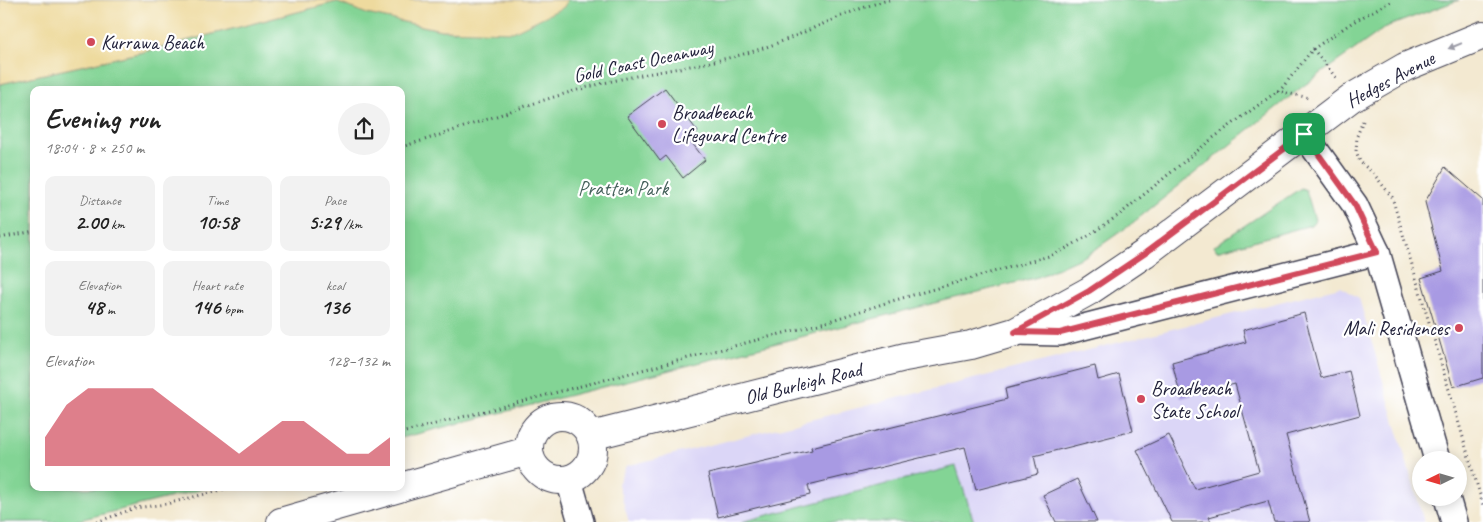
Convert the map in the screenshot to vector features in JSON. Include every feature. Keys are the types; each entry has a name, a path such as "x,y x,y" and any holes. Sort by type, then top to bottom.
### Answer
{"street":[{"name":"Hedges Avenue","path":"1304,134 1351,98 1405,67 1483,35"},
{"path":"1304,134 1355,205 1377,252 1434,451"},
{"name":"Old Burleigh Road","path":"591,436 867,367 971,345 1015,332 1089,291 1144,254 1304,134"},
{"name":"Old Burleigh Road","path":"1015,332 1060,333 1377,252"},
{"path":"554,416 568,416 581,422 591,436 593,452 590,463 579,476 569,480 558,481 540,474 533,465 528,451 529,440 536,427 544,420 554,416"},
{"path":"405,486 528,451"},
{"path":"569,480 581,522"},
{"path":"281,522 386,491"},
{"path":"1450,506 1454,522"}],"path":[{"name":"Gold Coast Oceanway","path":"405,146 441,136 556,95 606,82 715,62 769,46 871,4 889,0"},
{"path":"405,432 826,322 1056,254 1088,236 1119,215 1213,138 1282,88 1314,49 1353,22 1388,1 1393,0"},
{"path":"1314,49 1341,84"},
{"path":"1277,91 1313,98"},
{"path":"1363,121 1357,136 1356,151 1360,162 1373,173 1392,197 1483,505"},
{"path":"0,238 30,232"},
{"path":"97,522 135,508 166,504 217,491"}],"shaded area":[{"name":"Broadbeach State School","path":"1340,287 1359,298 1412,481 1412,506 1419,506 1424,522 629,522 618,484 626,466"}],"green space":[{"name":"Pratten Park","path":"567,0 1459,0 1386,27 1302,87 1130,225 1087,255 1038,277 405,437 405,86 30,86 30,491 196,491 71,522 0,522 0,84 143,52 336,2 368,14 441,30 455,31 564,6"},
{"path":"1301,188 1306,190 1315,220 1311,225 1217,251 1214,246"},
{"path":"956,466 974,522 741,522"}],"sand":[{"name":"Kurrawa Beach","path":"0,0 567,0 564,7 513,32 441,30 367,14 336,2 143,52 0,84"}],"building":[{"name":"Broadbeach Lifeguard Centre","path":"665,88 698,132 689,139 705,160 683,178 666,156 660,161 627,116"},
{"path":"1445,167 1483,200 1483,378 1453,387 1421,278 1443,271 1425,202"},
{"path":"1304,313 1321,378 1349,371 1360,415 1286,435 1310,522 1274,522 1268,501 1209,517 1211,522 1172,522 1137,450 1169,435 1195,489 1259,471 1235,384 1181,398 1172,362 1246,342 1243,330"},
{"path":"1095,366 1098,380 1119,374 1133,431 1034,456 1038,474 976,490 965,447 808,485 810,495 718,517 708,474 812,450 811,447 1007,399 1005,389"},
{"path":"1077,479 1097,522 1056,522 1043,495"}],"place":[{"name":"Kurrawa Beach","path":"91,42"},
{"name":"Broadbeach Lifeguard Centre","path":"662,124"},
{"name":"Mali Residences","path":"1459,328"},
{"name":"Broadbeach State School","path":"1141,399"}],"route":[{"path":"1304,134 1355,205 1377,252 1060,333 1015,332 1089,291 1144,254 1304,134"}]}
